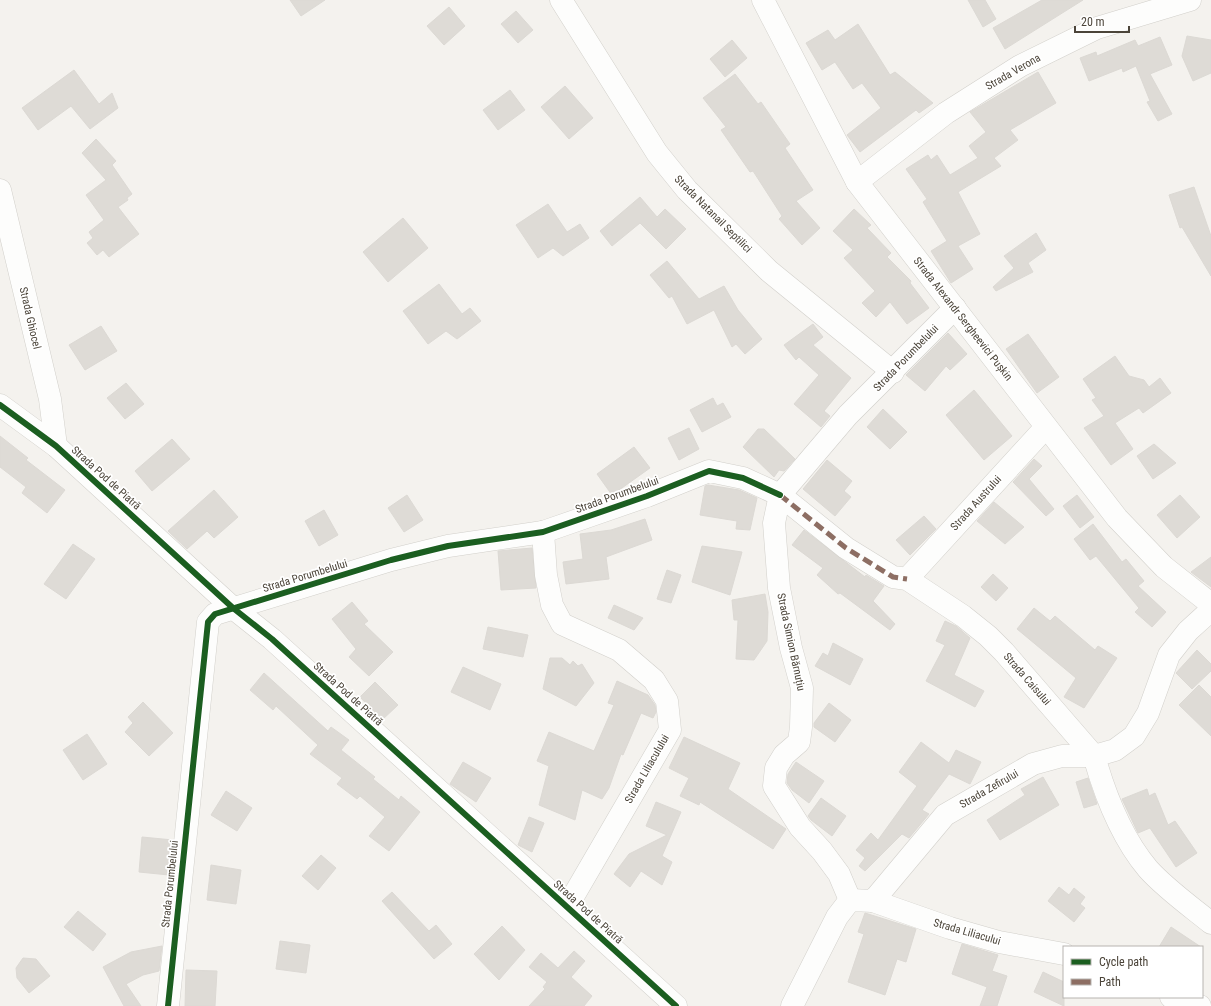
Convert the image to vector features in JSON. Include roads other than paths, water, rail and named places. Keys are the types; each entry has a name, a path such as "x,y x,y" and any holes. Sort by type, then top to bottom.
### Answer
{"street":[{"name":"Strada Natanail Septilici","path":"561,0 657,153 687,190 769,271 893,372"},
{"name":"Strada Alexandr Sergheevici Pușkin","path":"763,0 856,182 1117,518 1164,567 1211,604"},
{"name":"Strada Verona","path":"856,182 946,113 1020,66 1097,28 1190,0"},
{"name":"Strada Ghiocel","path":"0,190 50,399 56,446"},
{"name":"Strada Porumbelului","path":"168,1006 208,622 215,614 391,560 448,546 543,532 647,496 710,471 742,478 780,495 848,416 955,308"},
{"name":"Strada Pod de Piatră","path":"0,405 56,446 233,608 272,639 676,1006"},
{"name":"Strada Austrului","path":"907,579 1046,427"},
{"name":"Strada Caisului","path":"780,495 846,548 894,577 907,579 963,616 988,636 1094,756 1101,780 1121,829 1148,869 1183,901 1211,923"},
{"name":"Strada Simion Bărnuțiu","path":"780,495 774,522 780,588 791,648 802,688 801,727 798,742 784,755 776,768 774,786 800,827 822,851 839,874 850,900"},
{"name":"Strada Liliaculului","path":"543,532 547,583 552,605 562,624 619,650 654,680 667,701 670,730 567,907"},
{"name":"Strada Zefirului","path":"873,901 945,815 1033,764 1062,756 1094,756 1115,750 1134,736 1148,713 1169,655 1188,631 1211,610"},
{"path":"792,1006 837,917 850,900 873,901"},
{"name":"Strada Liliacului","path":"873,901 950,928 999,942 1063,954"},
{"path":"1174,998 1200,1006"}]}
